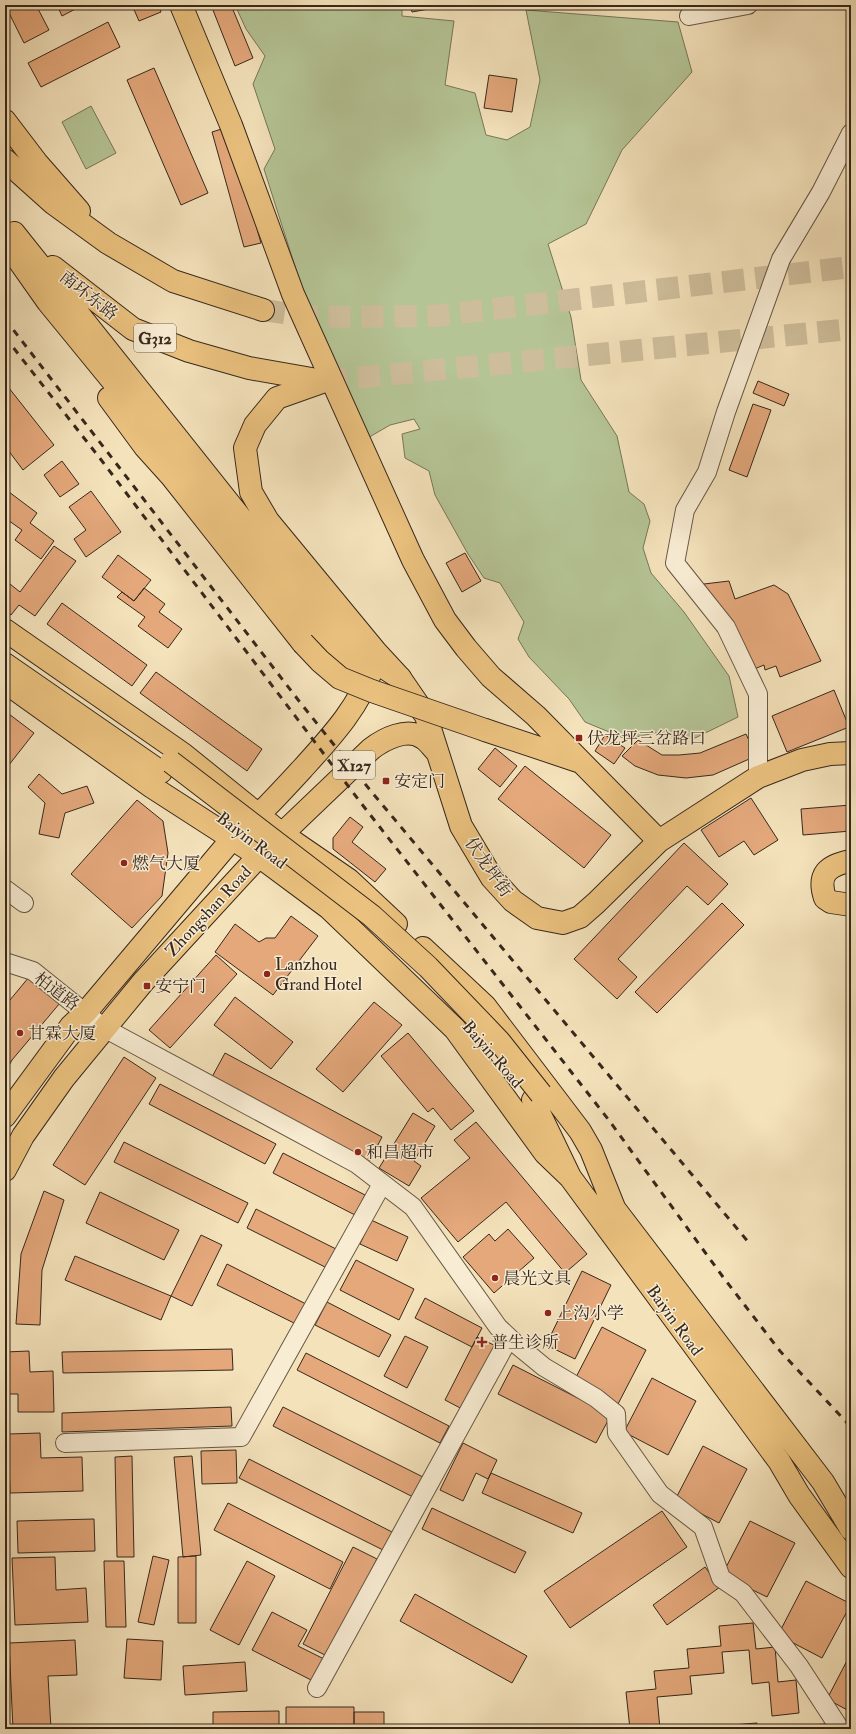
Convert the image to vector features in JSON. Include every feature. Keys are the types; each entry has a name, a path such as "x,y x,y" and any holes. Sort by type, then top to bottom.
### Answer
{"main road":[{"path":"181,5 231,125 293,294 413,560 445,620 466,648 491,677 536,716 582,762 620,804 659,841"},
{"path":"5,121 37,162 108,243"},
{"path":"5,160 53,203 108,243 173,280 264,310"},
{"path":"8,232 48,302 350,671 367,683"},
{"path":"8,232 295,584 343,635 359,660 367,683"},
{"name":"南环东路","path":"8,232 66,279 133,329 189,351 242,366 325,381 277,398 255,424 245,448 252,492 268,521 376,652 400,678"},
{"path":"48,302 52,315 97,382 145,447 172,477 303,643 320,661 340,678 485,730 582,762"},
{"path":"5,630 183,754 282,834 349,880 485,1006 580,1131 591,1150 615,1210"},
{"name":"Baiyin Road","path":"5,646 170,762 372,916 428,967 499,1041 598,1187 823,1482 850,1527"},
{"name":"Baiyin Road","path":"5,664 161,772 365,924 421,975 537,1097 570,1177 779,1460 799,1495 851,1567"},
{"name":"Zhongshan Road","path":"5,1116 71,1026 86,1012 232,839 259,815 335,732 367,683 373,666 380,665 400,678"},
{"name":"伏龙坪街","path":"400,678 426,716 461,826 492,878 513,901 537,918 563,923 580,917 612,890 659,841"},
{"path":"5,682 152,787 258,856 329,908 455,1029 545,1154 570,1177"},
{"name":"Zhongshan Road","path":"5,1170 23,1136 64,1078 104,1028 143,982 258,856 382,740 409,734 423,737 436,751"},
{"name":"X127","path":"659,841 758,777 802,760 830,754 851,753"},
{"path":"851,861 837,863 825,873 822,881 825,898 831,902 851,905"}],"street":[{"path":"689,16 748,5"},
{"path":"758,777 758,694 726,627 675,563 685,510 707,472 726,412 781,259 821,192 851,133"},
{"path":"5,888 24,903"},
{"name":"柏道路","path":"5,962 33,971 86,1012 104,1028 357,1164 413,1207 498,1327 544,1367 596,1398 616,1414 617,1433 660,1494 703,1527 721,1578 744,1593 799,1666 840,1729"},
{"path":"64,1443 241,1437 382,1184"},
{"path":"317,1688 509,1338"}],"green space":[{"path":"235,5 402,5 402,16 454,21 445,85 475,93 486,135 507,140 530,127 540,80 526,10 678,22 692,72 622,150 586,224 548,244 571,317 581,380 617,436 629,492 644,504 650,521 643,548 651,573 684,612 729,676 738,717 695,738 681,739 660,732 626,739 585,722 569,699 529,657 518,639 524,622 500,583 484,578 468,554 435,495 429,471 405,458 402,434 420,429 414,419 390,425 366,439 307,304 264,169 275,149 253,84 265,56 246,29"},
{"path":"91,106 116,153 86,169 62,122"}],"building":[{"path":"5,5 36,5 49,30 24,43"},
{"path":"57,5 83,5 62,16"},
{"path":"132,5 158,5 161,12 139,21"},
{"path":"211,5 231,5 253,58 235,66"},
{"path":"410,5 451,5 412,12"},
{"path":"108,22 120,47 41,87 28,63"},
{"path":"154,68 208,193 181,205 127,80"},
{"path":"489,75 517,79 512,112 484,108"},
{"path":"228,127 261,243 244,247 212,132"},
{"path":"758,381 789,394 784,406 753,393"},
{"path":"5,383 54,445 23,470 5,446"},
{"path":"753,404 771,410 747,477 729,470"},
{"path":"62,461 79,484 60,497 44,475"},
{"path":"5,489 37,513 30,523 54,541 41,559 15,540 22,530 5,518"},
{"path":"91,491 121,532 86,557 74,539 86,530 69,507"},
{"path":"54,546 76,561 35,616 19,605 11,615 5,610 5,580 20,592"},
{"path":"465,553 481,581 462,592 446,563"},
{"path":"118,555 151,580 134,601 102,577"},
{"path":"729,581 735,599 774,585 788,594 821,661 780,677 776,666 765,670 764,665 752,670 710,598 704,584"},
{"path":"144,588 165,604 159,612 182,629 168,648 138,626 145,617 117,597 122,592 134,601"},
{"path":"62,603 147,665 132,686 47,624"},
{"path":"156,672 262,749 247,771 140,693"},
{"path":"834,690 849,727 787,752 772,716"},
{"path":"5,711 34,733 5,770"},
{"path":"746,734 756,756 713,775 686,778 658,775 635,766 622,756 638,740 662,755 679,755 700,753"},
{"path":"605,735 625,748 614,764 595,751"},
{"path":"495,748 517,766 500,787 478,769"},
{"path":"525,766 611,835 584,868 498,799"},
{"path":"39,774 62,794 87,786 94,803 65,813 59,838 39,834 45,803 28,787"},
{"path":"751,798 778,840 754,855 744,841 719,857 701,830"},
{"name":"燃气大厦","path":"137,800 163,821 168,853 162,896 132,928 71,874"},
{"path":"851,805 851,831 803,835 801,809"},
{"path":"350,817 363,827 352,842 386,869 375,882 333,849 333,838"},
{"path":"684,843 728,884 708,905 687,886 618,959 637,977 617,999 574,959"},
{"path":"722,903 744,925 657,1013 635,992"},
{"name":"Lanzhou Grand Hotel","path":"291,916 318,936 273,995 215,952 235,924 259,942 266,938 275,938"},
{"path":"216,955 237,974 170,1048 149,1030"},
{"name":"甘霖大厦","path":"29,977 60,1003 12,1060 5,1073 5,1006"},
{"path":"235,997 293,1042 271,1069 214,1025"},
{"path":"374,1002 402,1025 343,1092 316,1069"},
{"path":"408,1033 474,1111 451,1130 433,1108 428,1112 381,1056"},
{"path":"225,1053 382,1137 369,1162 212,1077"},
{"path":"124,1057 156,1078 85,1185 53,1165"},
{"path":"160,1084 276,1144 265,1164 149,1104"},
{"path":"413,1113 435,1126 414,1161 421,1166 409,1186 379,1168"},
{"path":"476,1122 587,1254 565,1273 506,1202 458,1242 421,1198 470,1158 454,1140"},
{"path":"124,1142 248,1203 238,1223 114,1162"},
{"path":"283,1153 365,1195 355,1215 273,1173"},
{"path":"44,1191 64,1200 42,1270 40,1325 16,1324 21,1254"},
{"path":"100,1192 179,1230 164,1260 86,1223"},
{"path":"256,1209 338,1250 329,1269 247,1228"},
{"path":"371,1220 408,1237 397,1261 360,1244"},
{"path":"508,1229 534,1258 494,1293 463,1257 489,1234 495,1241"},
{"path":"201,1235 222,1245 192,1306 171,1296"},
{"path":"75,1256 171,1296 161,1320 65,1280"},
{"path":"356,1260 414,1289 399,1320 340,1290"},
{"path":"227,1264 308,1305 298,1325 217,1285"},
{"path":"582,1271 611,1285 575,1359 546,1345"},
{"path":"425,1298 482,1328 472,1347 415,1318"},
{"path":"327,1302 391,1335 379,1357 315,1325"},
{"path":"602,1327 646,1350 618,1404 574,1381"},
{"path":"405,1336 428,1347 407,1388 384,1376"},
{"path":"477,1337 498,1347 466,1411 445,1400"},
{"path":"232,1349 233,1370 63,1373 62,1352"},
{"path":"29,1351 30,1372 53,1371 54,1412 18,1412 18,1394 5,1394 5,1352"},
{"path":"306,1353 449,1426 440,1443 297,1370"},
{"path":"513,1365 611,1415 596,1443 498,1394"},
{"path":"652,1378 696,1401 668,1455 624,1432"},
{"path":"231,1407 232,1426 62,1432 62,1413"},
{"path":"283,1407 425,1478 415,1498 273,1426"},
{"path":"40,1433 41,1458 82,1457 83,1491 10,1493 8,1434"},
{"path":"463,1443 497,1460 488,1479 476,1473 463,1501 440,1490"},
{"path":"703,1446 747,1469 719,1523 675,1500"},
{"path":"236,1450 237,1483 202,1484 201,1451"},
{"path":"132,1456 134,1557 117,1557 115,1457"},
{"path":"192,1456 201,1555 183,1557 174,1457"},
{"path":"249,1459 394,1533 385,1551 239,1478"},
{"path":"491,1473 582,1513 573,1533 482,1493"},
{"path":"228,1503 343,1562 330,1589 214,1530"},
{"path":"432,1508 526,1552 515,1573 422,1529"},
{"path":"662,1511 687,1547 570,1628 544,1591"},
{"path":"94,1519 95,1551 18,1553 17,1521"},
{"path":"750,1521 795,1543 767,1597 722,1575"},
{"path":"353,1547 377,1559 327,1656 303,1644"},
{"path":"153,1556 169,1560 154,1625 138,1622"},
{"path":"196,1556 196,1623 178,1623 178,1557"},
{"path":"55,1557 56,1590 86,1588 88,1622 15,1625 12,1558"},
{"path":"104,1561 124,1561 126,1627 106,1627"},
{"path":"247,1561 275,1576 239,1645 210,1630"},
{"path":"705,1567 720,1587 667,1625 653,1605"},
{"path":"806,1581 851,1604 822,1658 778,1635"},
{"path":"415,1594 527,1656 512,1683 400,1621"},
{"path":"272,1612 307,1630 298,1646 324,1659 313,1681 252,1650"},
{"path":"753,1623 756,1649 775,1647 778,1682 796,1680 799,1713 772,1716 769,1682 752,1684 749,1650 722,1652 724,1673 690,1676 692,1694 657,1697 660,1729 630,1729 626,1692 656,1689 654,1671 689,1668 687,1649 721,1646 719,1626"},
{"path":"127,1639 163,1641 161,1680 124,1678"},
{"path":"75,1640 77,1675 48,1676 51,1729 13,1729 9,1643"},
{"path":"851,1653 851,1712 827,1699"},
{"path":"245,1662 247,1691 185,1695 183,1666"},
{"path":"286,1707 354,1707 354,1729 286,1729"},
{"path":"279,1711 279,1729 213,1729 213,1712"},
{"path":"354,1712 384,1712 384,1729 354,1729"},
{"path":"757,1723 757,1729 682,1729"},
{"path":"825,1724 825,1729 757,1729"}],"tunnel":[{"path":"263,310 310,317 433,316 851,267"},
{"path":"325,381 851,329"}],"railway":[{"path":"5,319 299,701 370,790 750,1244"},
{"path":"5,337 102,461 361,803 608,1119 723,1277 780,1351 851,1427"}],"place":[{"name":"伏龙坪三岔路口","path":"579,738"},
{"name":"安定门","path":"386,781"},
{"name":"燃气大厦","path":"124,863"},
{"name":"Lanzhou Grand Hotel","path":"267,974"},
{"name":"安宁门","path":"147,986"},
{"name":"甘霖大厦","path":"20,1033"},
{"name":"和昌超市","path":"358,1152"},
{"name":"晨光文具","path":"495,1278"},
{"name":"上沟小学","path":"548,1313"},
{"name":"普生诊所","path":"482,1342"}]}
